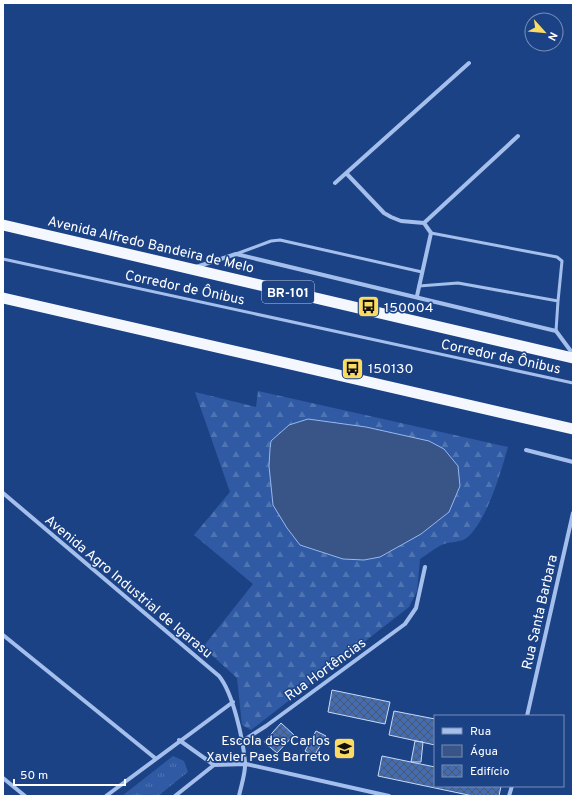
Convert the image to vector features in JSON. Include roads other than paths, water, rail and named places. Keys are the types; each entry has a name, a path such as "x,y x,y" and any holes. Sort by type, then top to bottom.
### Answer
{"highway":[{"name":"Avenida Alfredo Bandeira de Melo","path":"3,224 573,358"},
{"path":"3,298 573,429"}],"street":[{"path":"335,183 469,63"},
{"path":"424,223 518,136"},
{"path":"346,173 384,213 401,221 424,223 431,232 417,296"},
{"path":"190,269 236,254 417,296 556,331 573,354"},
{"path":"526,450 573,462"},
{"name":"Avenida Agro Industrial de Igarasu","path":"3,493 219,676 226,685 232,702 246,764"},
{"name":"Rua Santa Barbara","path":"527,715 573,512"},
{"name":"Rua Hortências","path":"241,742 266,726 405,624 416,608 425,567"},
{"path":"3,635 155,758"},
{"path":"106,796 179,740 232,702"},
{"path":"179,740 214,764 246,764 376,795 389,796"},
{"path":"175,796 214,764"},
{"path":"239,796 246,764"},
{"path":"3,778 25,796"}],"lane":[{"path":"431,232 557,256 562,262 556,331"},
{"path":"236,254 271,241 280,240 422,272"},
{"name":"Corredor de Ônibus","path":"3,259 573,383"},
{"path":"419,286 458,283 558,301"}],"water":[{"path":"308,419 366,427 429,441 444,449 458,466 460,486 449,512 421,534 380,557 364,560 343,559 300,545 287,528 273,505 269,466 270,449 271,441 289,425"}],"place":[{"name":"150004","path":"369,307"},
{"name":"150130","path":"353,368"},
{"name":"Escola des Carlos Xavier Paes Barreto","path":"345,748"}]}
